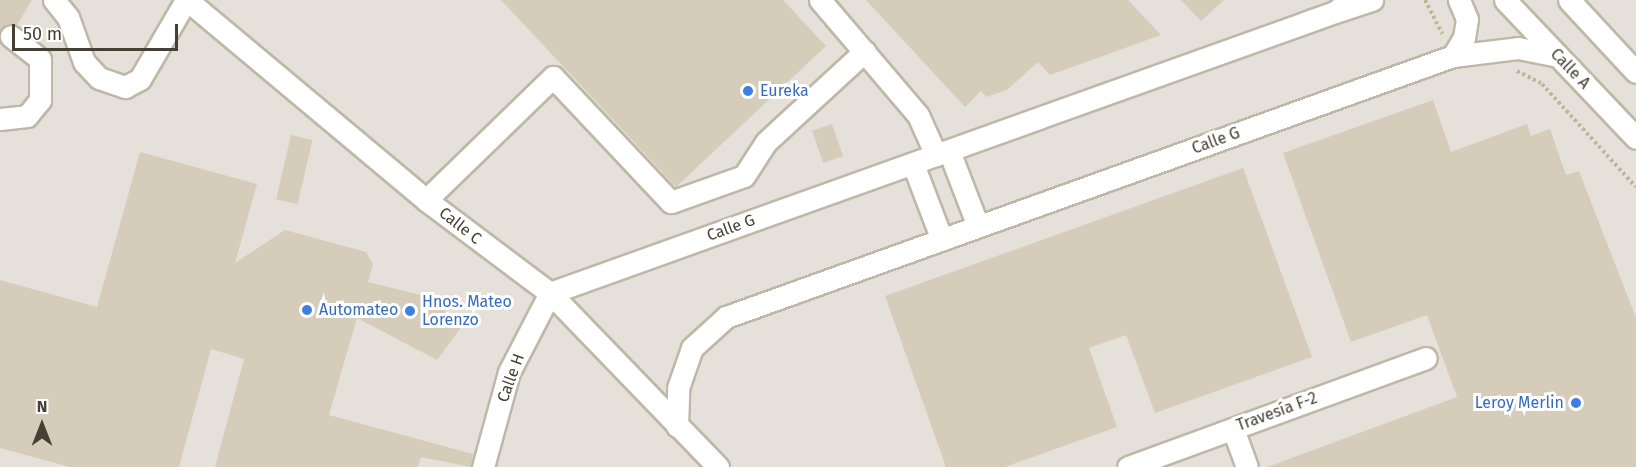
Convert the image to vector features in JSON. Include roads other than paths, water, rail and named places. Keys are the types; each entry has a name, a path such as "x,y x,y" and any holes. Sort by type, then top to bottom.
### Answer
{"street":[{"path":"54,0 68,17 84,62 99,78 125,87 140,79 187,0"},
{"name":"Calle C","path":"187,0 426,200 550,293 718,467"},
{"path":"820,0 918,116 943,153 978,226"},
{"name":"Calle G","path":"550,293 913,164 1343,6 1372,0"},
{"path":"1453,56 1464,38 1467,20 1459,0"},
{"name":"Calle A","path":"1505,0 1636,138"},
{"path":"1569,0 1636,72"},
{"path":"0,119 27,116 40,100 40,59 11,36"},
{"name":"Calle G","path":"677,426 678,388 692,348 726,317 1453,56 1518,48 1558,56"},
{"path":"426,200 553,77 671,202 744,176 766,142 865,51"},
{"path":"913,164 942,240"},
{"name":"Calle H","path":"483,467 509,372 550,293"},
{"name":"Travesía F-2","path":"1128,467 1426,358"},
{"path":"1233,429 1247,467"}],"place":[{"name":"Eureka","path":"748,91"},
{"name":"Automateo","path":"307,310"},
{"name":"Hnos. Mateo Lorenzo","path":"410,311"},
{"name":"Leroy Merlin","path":"1576,403"}]}
